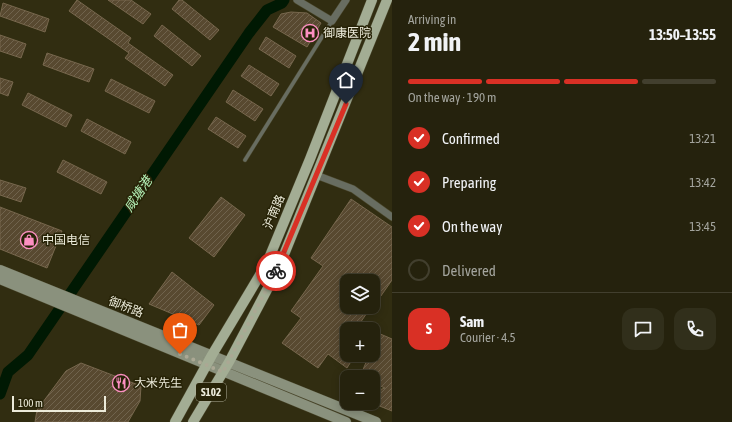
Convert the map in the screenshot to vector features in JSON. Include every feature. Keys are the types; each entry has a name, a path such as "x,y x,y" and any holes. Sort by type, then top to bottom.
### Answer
{"main road":[{"name":"沪南路","path":"175,422 212,355 267,263 310,160 372,0"},
{"name":"沪南路","path":"193,422 229,362 279,267 386,0"},
{"name":"御桥路","path":"0,270 42,292"},
{"name":"御桥路","path":"0,279 42,292 89,311 212,355 376,422"},
{"name":"御桥路","path":"89,311 223,372 346,422"}],"street":[{"path":"297,0 332,21 346,0"},
{"path":"316,175 353,189 392,216"}],"lane":[{"path":"245,160 332,21"}],"building":[{"path":"77,0 131,38 128,43 173,75 165,86 125,58 129,53 69,11"},
{"path":"108,0 131,0 151,14 143,24"},
{"path":"179,0 182,0 219,30 210,40 172,9"},
{"path":"3,3 49,19 45,32 0,16"},
{"name":"御康医院","path":"291,12 307,13 321,23 307,47 273,27 281,14"},
{"path":"162,25 201,56 192,66 154,36"},
{"path":"0,35 26,44 21,58 0,51"},
{"path":"266,37 296,56 289,68 259,49"},
{"path":"47,53 94,69 89,82 43,65"},
{"path":"249,65 279,84 271,96 241,76"},
{"path":"0,78 13,82 8,96 0,93"},
{"path":"111,79 155,101 149,113 105,91"},
{"path":"233,90 263,109 255,121 226,102"},
{"path":"28,93 72,115 66,127 22,105"},
{"path":"216,117 246,136 238,148 208,129"},
{"path":"87,119 131,142 125,154 81,131"},
{"path":"63,160 107,182 101,194 57,172"},
{"path":"0,180 26,188 21,202 0,195"},
{"path":"221,197 245,215 214,257 189,238"},
{"path":"351,199 392,227 392,280 380,297 380,274 340,274 340,314 366,314 361,322 340,322 340,362 351,362 347,368 328,354 318,368 282,343 301,318 291,311 323,266 311,258"},
{"name":"中国电信","path":"0,207 62,231 47,268 0,249"},
{"path":"172,272 214,305 199,325 149,304"},
{"path":"380,334 392,339 392,411 380,406 380,390 385,388 380,386 380,370 363,370 366,362 380,362"},
{"path":"81,363 141,386 140,401 128,422 35,422 37,410 66,371"}],"waterway":[{"name":"咸塘港","path":"0,394 8,372 28,355 249,33 267,10 282,3 284,0"}],"way so far":[{"path":"180,354 223,372 276,271"}],"place":[{"name":"御康医院","path":"310,33"},
{"name":"中国电信","path":"29,240"},
{"name":"大米先生","path":"121,383"}],"route":[{"path":"276,271 279,267 346,104"}]}
